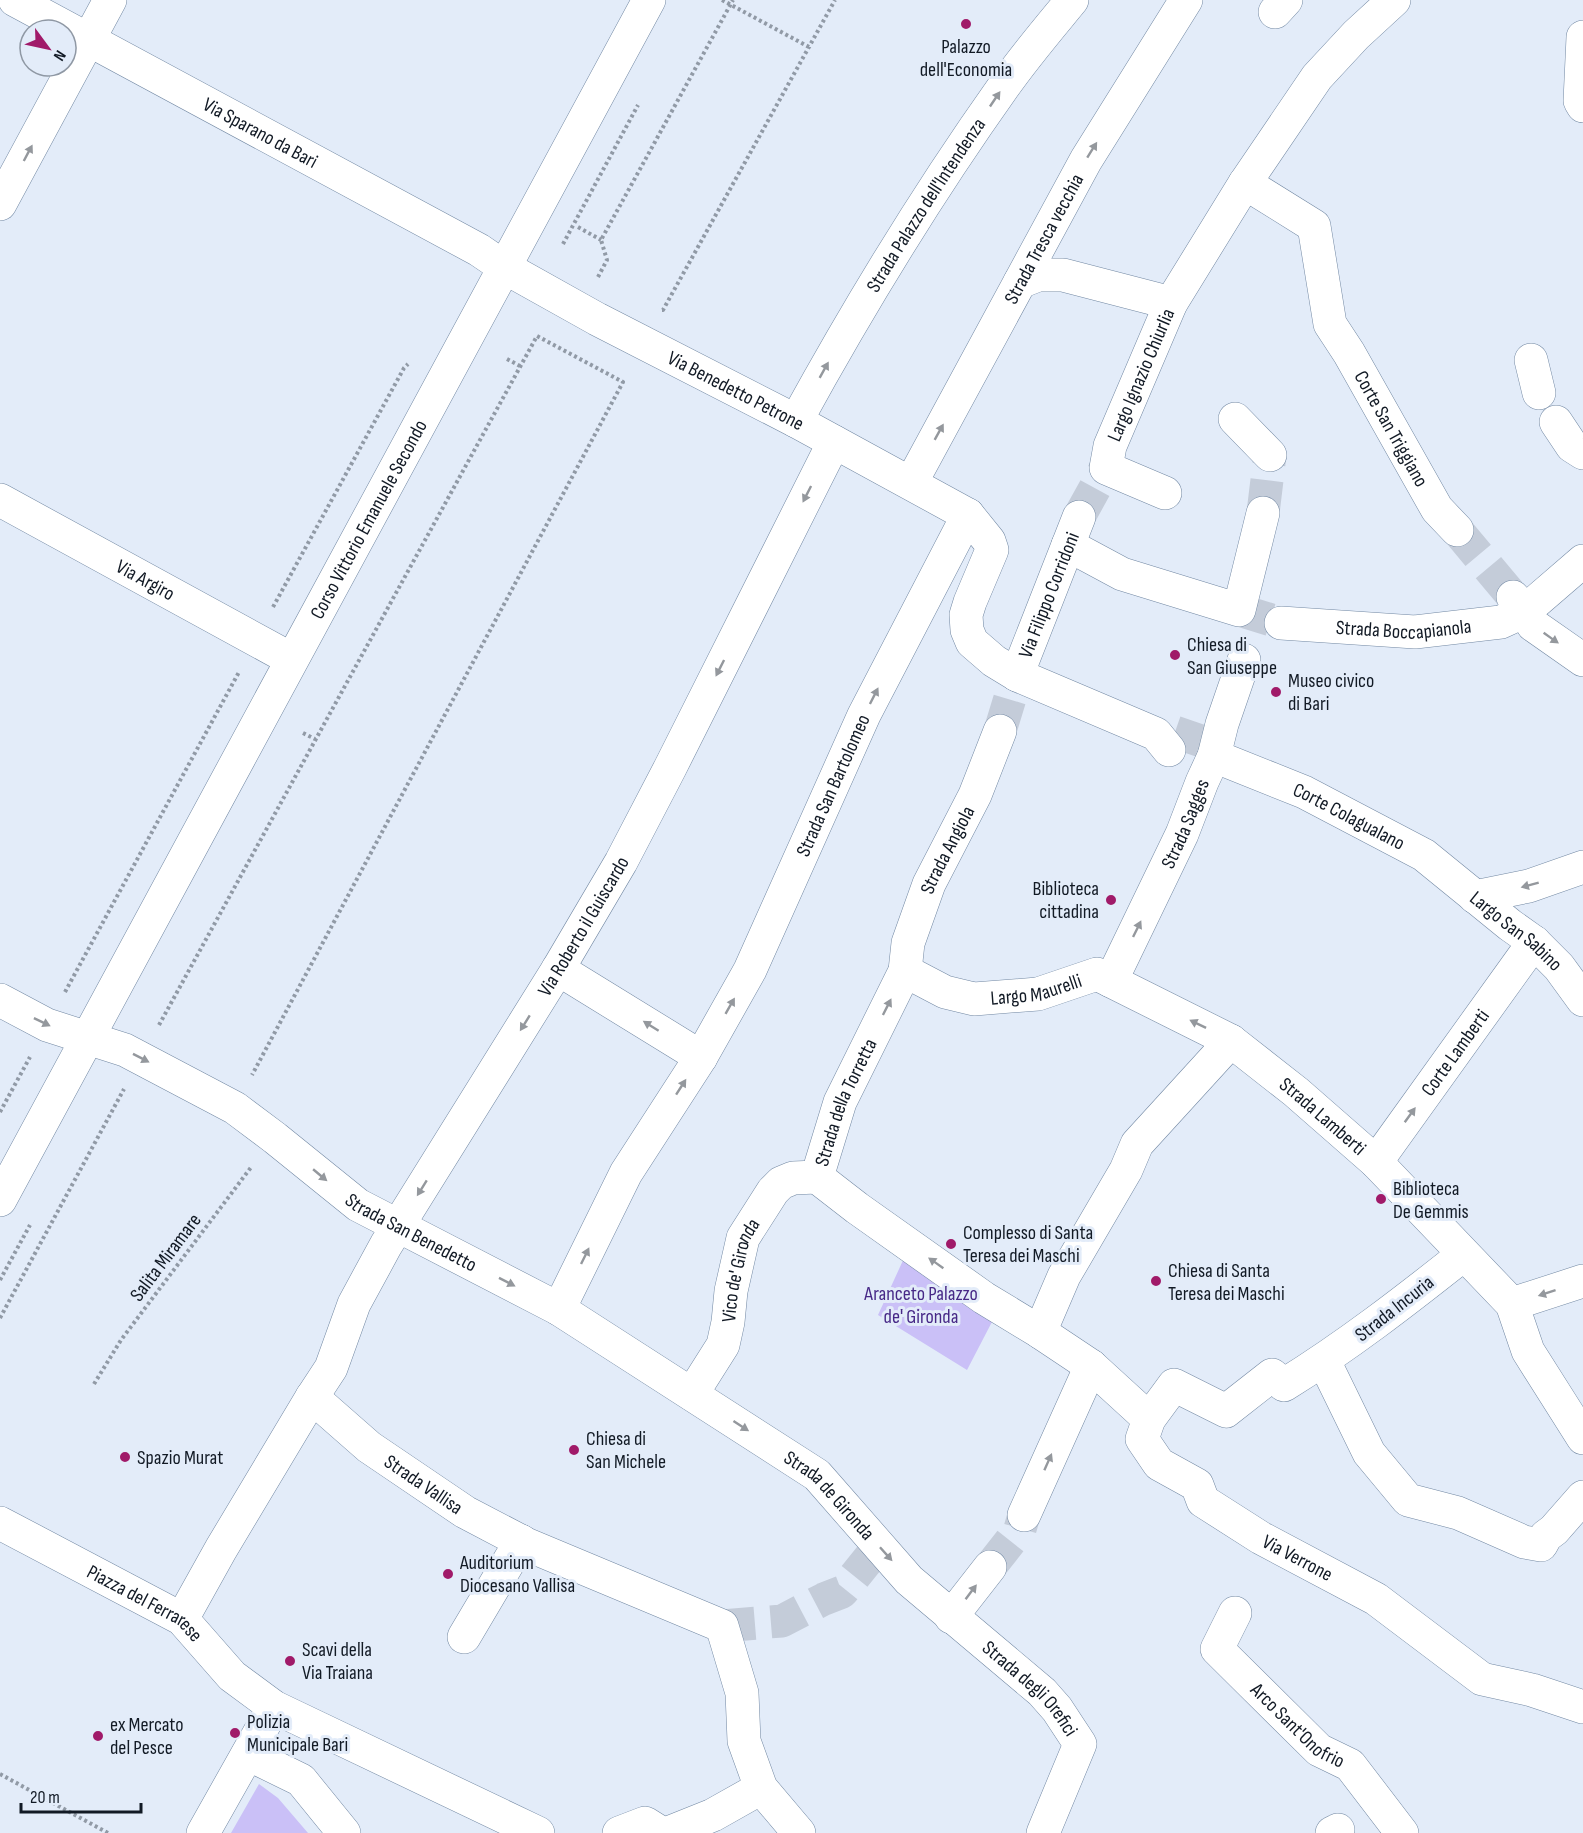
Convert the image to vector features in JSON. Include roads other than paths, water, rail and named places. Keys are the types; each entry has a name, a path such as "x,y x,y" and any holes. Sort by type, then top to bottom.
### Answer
{"street":[{"name":"Via Sparano da Bari","path":"15,0 479,250 504,267"},
{"path":"0,204 110,0"},
{"name":"Corso Vittorio Emanuele Secondo","path":"0,1200 649,0"},
{"name":"Strada Palazzo dell'Intendenza","path":"796,421 839,343 925,202 1005,84 1072,0"},
{"name":"Strada Tresca vecchia","path":"911,483 1086,160 1186,0"},
{"path":"1171,303 1245,183 1317,77 1356,35 1394,0"},
{"path":"1582,44 1580,100 1583,106"},
{"name":"Corte San Triggiano","path":"1245,183 1314,226 1330,324 1349,353 1437,509 1457,530"},
{"name":"Via Benedetto Petrone","path":"504,267 606,324 796,421 968,515"},
{"name":"Largo Ignazio Chiurlia","path":"1020,282 1038,276 1063,274 1171,303 1110,446 1106,468 1165,493"},
{"path":"1531,360 1539,393"},
{"path":"1235,419 1270,455"},
{"path":"1557,422 1572,446 1583,453"},
{"name":"Via Roberto il Guiscardo","path":"312,1397 331,1368 354,1304 386,1245 558,969 621,862 834,442"},
{"name":"Via Argiro","path":"0,500 291,659"},
{"name":"Via Filippo Corridoni","path":"1017,675 1074,531 1122,574 1239,610 1263,513"},
{"name":"Via Filippo Corridoni","path":"968,515 989,541 992,550 966,615 967,630 972,642 981,651 1017,675 1186,746"},
{"name":"Strada San Bartolomeo","path":"701,1057 750,970 864,716 968,515"},
{"name":"Strada Boccapianola","path":"1281,623 1415,632 1501,622 1519,604 1583,561"},
{"path":"1519,604 1533,625 1583,660"},
{"name":"Strada Sagges","path":"1104,978 1182,834 1202,782 1186,746 1225,714 1244,660"},
{"name":"Strada Angiola","path":"905,971 908,943 930,884 975,795 1000,732"},
{"name":"Corte Colagualano","path":"1186,746 1304,792 1424,855 1475,897"},
{"name":"Largo San Sabino","path":"1475,897 1530,886 1583,867"},
{"name":"Largo San Sabino","path":"1475,897 1534,942 1559,967 1583,1000"},
{"name":"Corte Lamberti","path":"1376,1162 1534,942"},
{"path":"558,969 701,1057 626,1173 560,1309"},
{"name":"Largo Maurelli","path":"905,971 945,992 974,999 1038,994 1104,978"},
{"name":"Strada della Torretta","path":"905,971 840,1102 817,1176 857,1208 984,1298 1030,1325 1091,1366 1149,1419"},
{"name":"Strada Lamberti","path":"1104,978 1231,1041 1296,1092 1376,1162 1512,1304"},
{"path":"0,1000 47,1025 87,1037"},
{"name":"Strada San Benedetto","path":"87,1037 125,1050 235,1108 266,1149 398,1227 560,1309 692,1394"},
{"path":"1030,1325 1064,1276 1126,1170 1137,1144 1231,1041"},
{"name":"Vico de' Gironda","path":"692,1394 723,1345 728,1322 730,1292 743,1238 773,1191 781,1183 793,1178 817,1176"},
{"name":"Strada Incuria","path":"1149,1419 1174,1385 1226,1411 1272,1375 1284,1385 1324,1361 1366,1331 1463,1255"},
{"path":"1583,1281 1512,1304 1527,1351 1583,1438"},
{"path":"1324,1361 1369,1453 1408,1500 1458,1513 1524,1542 1541,1545 1546,1536 1583,1497"},
{"path":"1024,1515 1091,1366"},
{"name":"Strada de Gironda","path":"692,1394 817,1476 909,1580 951,1617"},
{"path":"182,1619 312,1397"},
{"name":"Strada Vallisa","path":"312,1397 369,1447 465,1512 521,1541 723,1626 742,1693 744,1741 761,1788"},
{"name":"Via Verrone","path":"1149,1419 1142,1439 1159,1464 1197,1485 1203,1501 1261,1538 1376,1599 1482,1679 1532,1690 1583,1707"},
{"name":"Piazza del Ferrarese","path":"0,1524 182,1619 232,1676 274,1707 538,1833"},
{"path":"464,1636 521,1541"},
{"path":"951,1617 990,1567"},
{"name":"Arco Sant'Onofrio","path":"1235,1613 1217,1649 1318,1750 1350,1765 1402,1833"},
{"name":"Strada degli Orefici","path":"951,1617 1041,1692 1057,1709 1080,1744 1049,1820"},
{"path":"202,1833 274,1707"},
{"path":"248,1754 301,1780 344,1833"},
{"path":"668,1833 713,1815 761,1788 799,1833"},
{"path":"619,1833 645,1823 661,1833"}],"tunnel":[{"path":"1263,513 1270,455"},
{"path":"1079,517 1106,468"},
{"path":"1457,530 1513,597"},
{"path":"1239,610 1281,623"},
{"path":"1000,731 1017,675"},
{"path":"1175,732 1204,742"},
{"path":"990,1567 1020,1529 1024,1515"},
{"path":"722,1626 782,1621 842,1592 879,1546"}],"place":[{"name":"Palazzo dell'Economia","path":"966,24"},
{"name":"Chiesa di San Giuseppe","path":"1175,655"},
{"name":"Museo civico di Bari","path":"1276,692"},
{"name":"Biblioteca cittadina","path":"1111,900"},
{"name":"Biblioteca De Gemmis","path":"1381,1199"},
{"name":"Complesso di Santa Teresa dei Maschi","path":"951,1244"},
{"name":"Chiesa di Santa Teresa dei Maschi","path":"1156,1281"},
{"name":"Chiesa di San Michele","path":"574,1450"},
{"name":"Spazio Murat","path":"125,1457"},
{"name":"Auditorium Diocesano Vallisa","path":"448,1574"},
{"name":"Scavi della Via Traiana","path":"290,1661"},
{"name":"Polizia Municipale Bari","path":"235,1733"},
{"name":"ex Mercato del Pesce","path":"98,1736"}],"park label":[{"name":"Aranceto Palazzo de' Gironda","path":"921,1304"}]}
